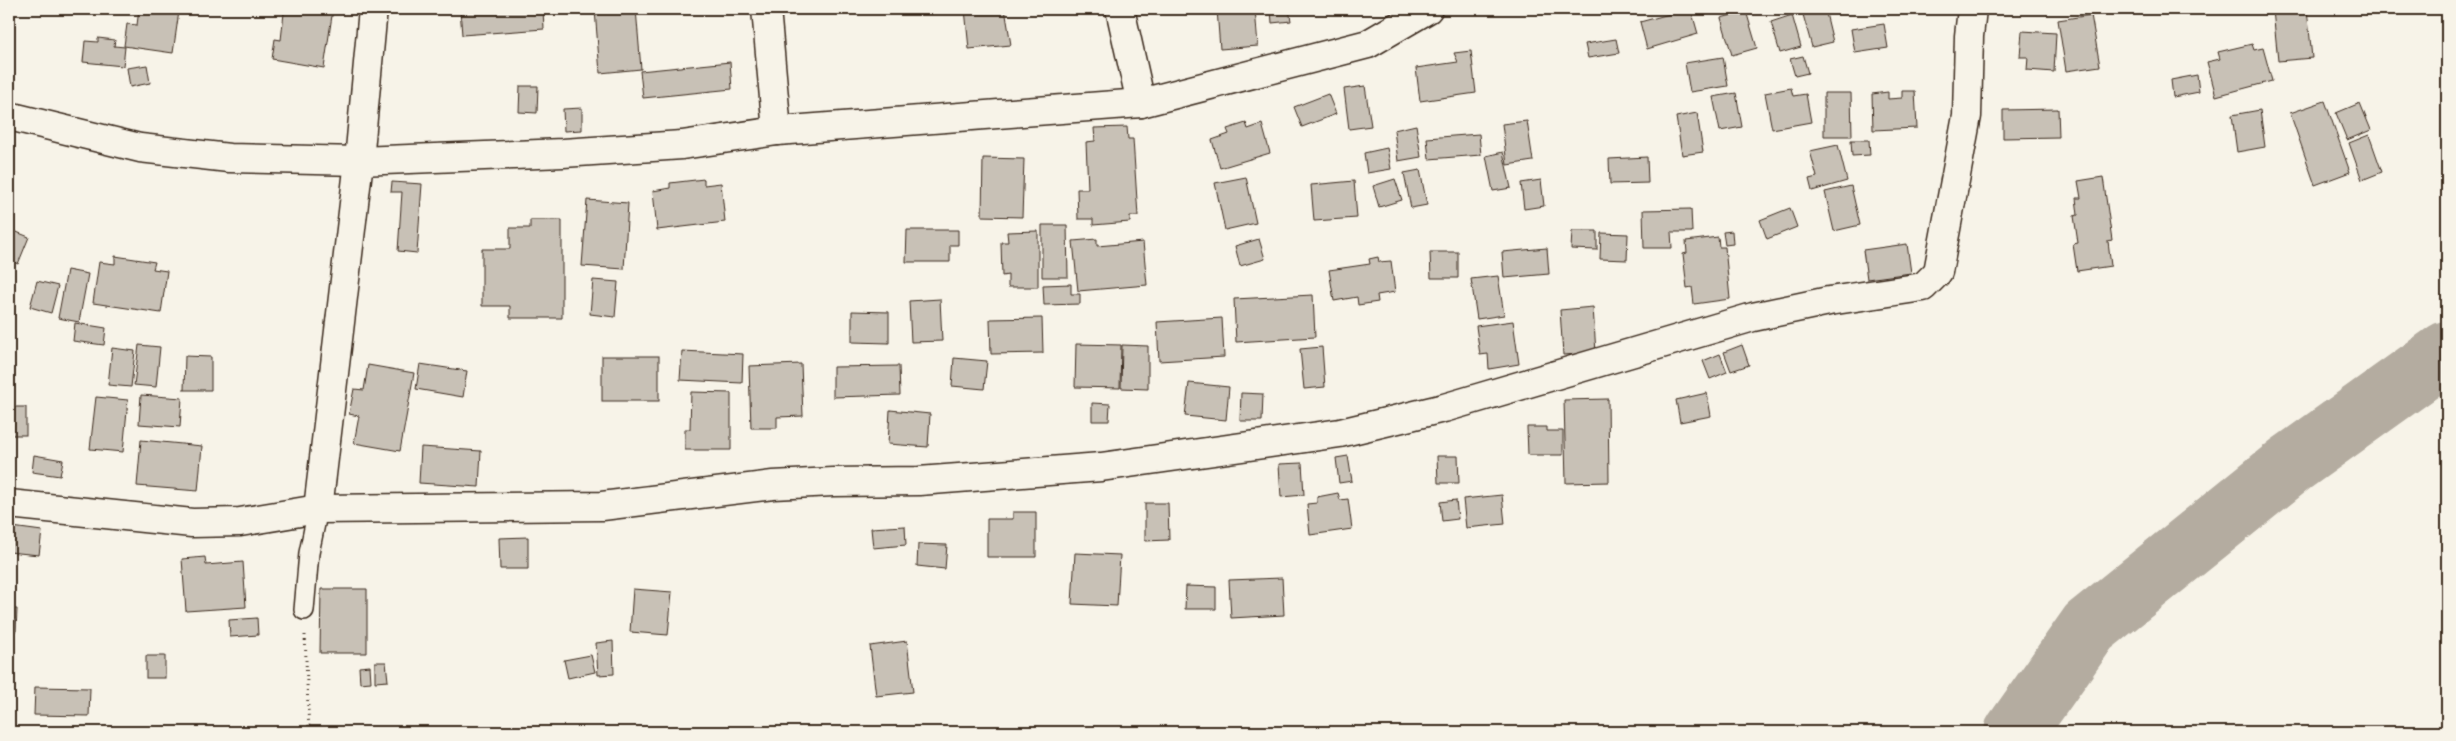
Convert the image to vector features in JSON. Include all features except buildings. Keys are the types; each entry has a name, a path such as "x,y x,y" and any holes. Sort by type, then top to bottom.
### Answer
{"street":[{"path":"318,509 359,161 373,9"},
{"path":"766,9 776,131"},
{"path":"1120,9 1141,103"},
{"path":"9,116 140,148 229,158 359,161 564,154 682,145 776,131 1141,103 1368,44 1428,9"},
{"path":"9,504 192,523 240,522 318,509 602,506 773,485 918,481 1101,468 1340,433 1444,408 1753,317 1829,301 1923,287 1938,272 1967,116 1969,36 1972,9"}],"lane":[{"path":"304,610 309,553 318,509"}],"path":[{"path":"304,610 309,732"}],"waterway":[{"path":"2015,732 2089,627 2291,464 2447,352"}]}
